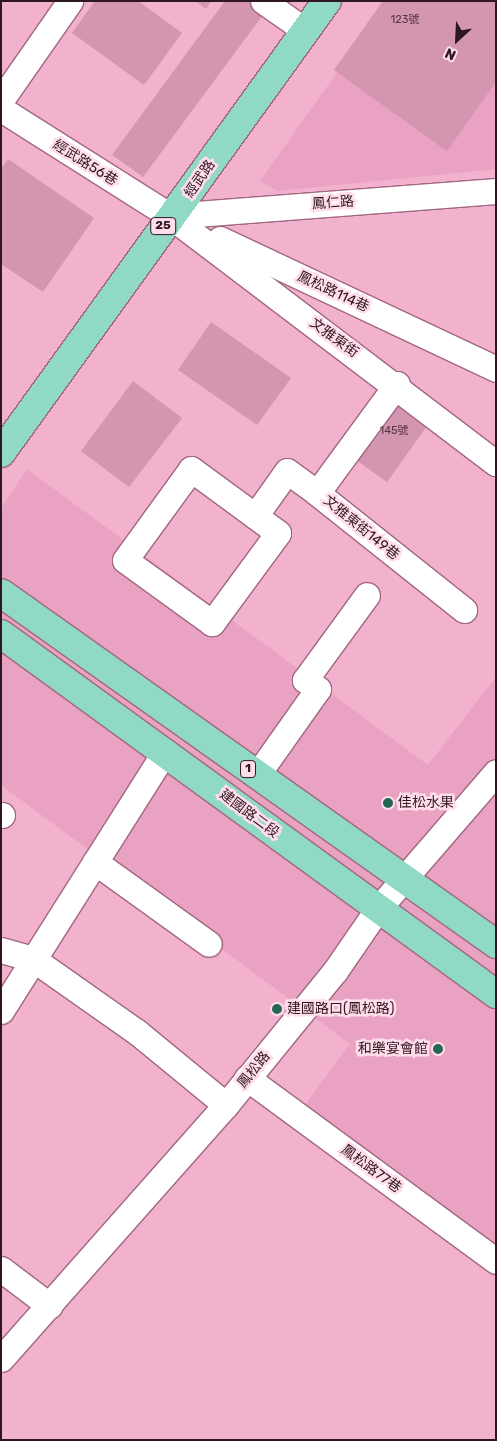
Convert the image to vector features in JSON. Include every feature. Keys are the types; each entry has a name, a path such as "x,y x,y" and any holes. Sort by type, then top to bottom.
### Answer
{"main road":[{"name":"經武路","path":"1,453 326,1"},
{"name":"1","path":"1,593 496,944"},
{"name":"建國路二段","path":"1,634 165,752 377,910 496,994"}],"street":[{"path":"1,100 70,1"},
{"path":"263,1 306,31"},
{"name":"經武路56巷","path":"1,109 170,216"},
{"name":"鳳仁路","path":"170,216 496,190"},
{"name":"鳳松路114巷","path":"170,216 496,369"},
{"name":"文雅東街","path":"170,216 396,384 496,463"},
{"name":"文雅東街149巷","path":"396,384 317,493 464,610"},
{"path":"191,469 255,516 278,533 212,623 125,560 191,469"},
{"path":"255,516 287,471 317,493"},
{"path":"257,775 318,689 305,680 367,595"},
{"path":"1,1011 165,752"},
{"name":"鳳松路","path":"1,1359 50,1306 226,1105 335,971 377,910 496,772"},
{"path":"95,862 209,944"},
{"path":"1,950 33,959 137,1032 226,1105"},
{"name":"鳳松路77巷","path":"247,1078 496,1260"},
{"path":"1,1269 50,1306"}],"shaded area":[{"path":"388,1 496,1 496,169 277,191 260,181"},
{"path":"27,469 428,765 496,677 496,1246 302,1109 350,1044 1,785 1,508"}],"building":[{"path":"95,1 138,1 182,33 144,85 72,33"},
{"path":"196,1 211,1 206,9"},
{"path":"225,1 250,1 265,12 143,177 112,155"},
{"path":"383,1 496,1 496,82 447,151 334,70"},
{"path":"8,159 94,218 43,292 1,264 1,169"},
{"path":"211,322 291,378 257,425 178,370"},
{"path":"133,381 182,418 129,487 81,451"},
{"path":"384,395 427,426 387,482 343,451"}],"place":[{"name":"佳松水果","path":"388,803"},
{"name":"建國路口(鳳松路)","path":"277,1009"},
{"name":"和樂宴會館","path":"438,1049"}]}
